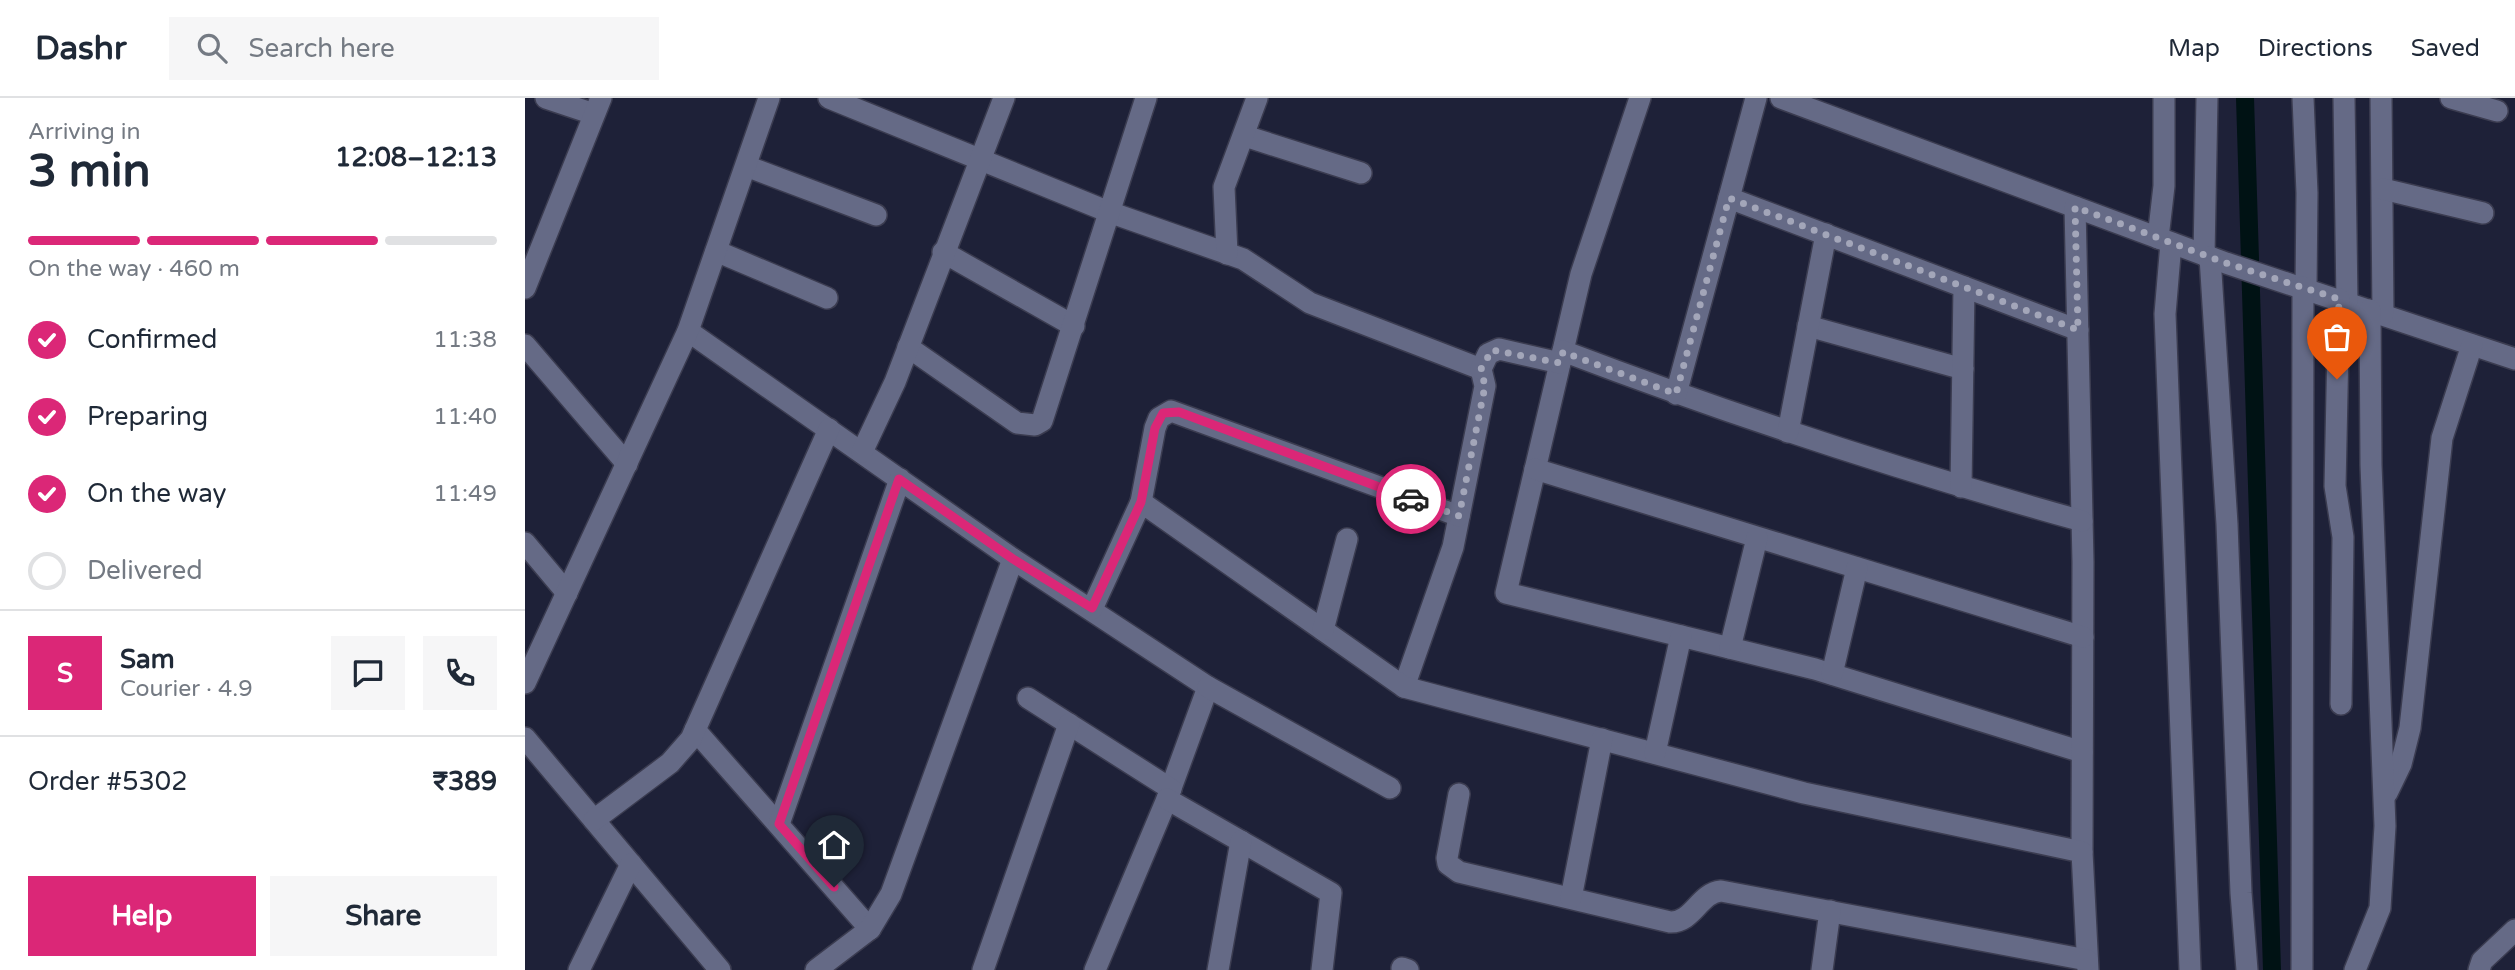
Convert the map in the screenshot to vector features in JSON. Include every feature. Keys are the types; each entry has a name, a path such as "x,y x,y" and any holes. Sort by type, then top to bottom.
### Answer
{"street":[{"path":"525,288 598,106 545,98"},
{"path":"525,683 688,331 769,98"},
{"path":"829,98 1108,212 1227,254 1255,266 1310,303 1481,369"},
{"path":"862,453 908,347 1004,98"},
{"path":"908,347 1017,423 1035,425 1047,414 1108,212 1146,98"},
{"path":"1227,254 1224,187 1257,98"},
{"path":"1640,98 1581,274 1506,593 1832,674 2082,752"},
{"path":"1676,394 1756,98"},
{"path":"1781,98 2165,241 2515,359"},
{"path":"2164,98 2165,314 2190,970"},
{"path":"2207,98 2241,893 2247,970"},
{"path":"2302,970 2304,288 2307,193 2303,98"},
{"path":"2341,704 2343,530 2335,486 2343,301 2344,98"},
{"path":"2355,970 2380,908 2385,798 2371,465 2383,189 2381,98"},
{"path":"2451,98 2497,111"},
{"path":"1245,136 1361,173"},
{"path":"745,166 876,215"},
{"path":"2383,189 2483,213"},
{"path":"1729,198 2078,330"},
{"path":"1459,794 1447,858 1453,869 1670,922 1685,919 1706,897 1721,891 2088,965 2082,852 2082,521 2075,207"},
{"path":"1788,432 1826,234"},
{"path":"716,251 827,298"},
{"path":"943,252 1074,326"},
{"path":"1961,487 1964,287"},
{"path":"1808,326 1963,369"},
{"path":"688,331 1013,559 1092,608 1208,687 1390,788"},
{"path":"525,345 627,464"},
{"path":"2385,798 2401,764 2410,728 2443,429 2472,345"},
{"path":"1404,687 1453,547 1485,386 1481,369 1488,354 1499,349 1562,358 1961,487 2082,521"},
{"path":"1092,608 1141,502 1155,428 1163,413 1171,411 1459,516"},
{"path":"594,820 682,752 695,730 829,429"},
{"path":"1535,470 2083,638"},
{"path":"779,824 899,479"},
{"path":"1141,502 1404,687 1804,793 2082,852"},
{"path":"1730,648 1757,538"},
{"path":"1323,630 1347,539"},
{"path":"525,543 567,593"},
{"path":"816,970 870,929 891,894 1013,559"},
{"path":"1832,674 1857,568"},
{"path":"1655,753 1681,636"},
{"path":"1095,970 1169,794 1208,687"},
{"path":"1028,698 1241,841 1331,893 1322,970"},
{"path":"983,970 1069,724"},
{"path":"695,730 870,929"},
{"path":"525,737 720,970"},
{"path":"1571,898 1602,739"},
{"path":"1218,970 1241,841"},
{"path":"579,970 631,864"},
{"path":"1822,970 1830,911"},
{"path":"2479,970 2482,961 2515,930"}],"waterway":[{"path":"2245,98 2272,970"}],"way so far":[{"path":"1411,499 1459,516 1485,386 1481,369 1492,350 1499,349 1560,363 1563,352 1676,394 1729,198 2078,330 2075,207 2226,263 2339,299 2337,379"}],"route":[{"path":"834,887 779,824 899,479 1013,559 1092,608 1141,502 1155,428 1163,413 1179,412 1411,499"}]}
